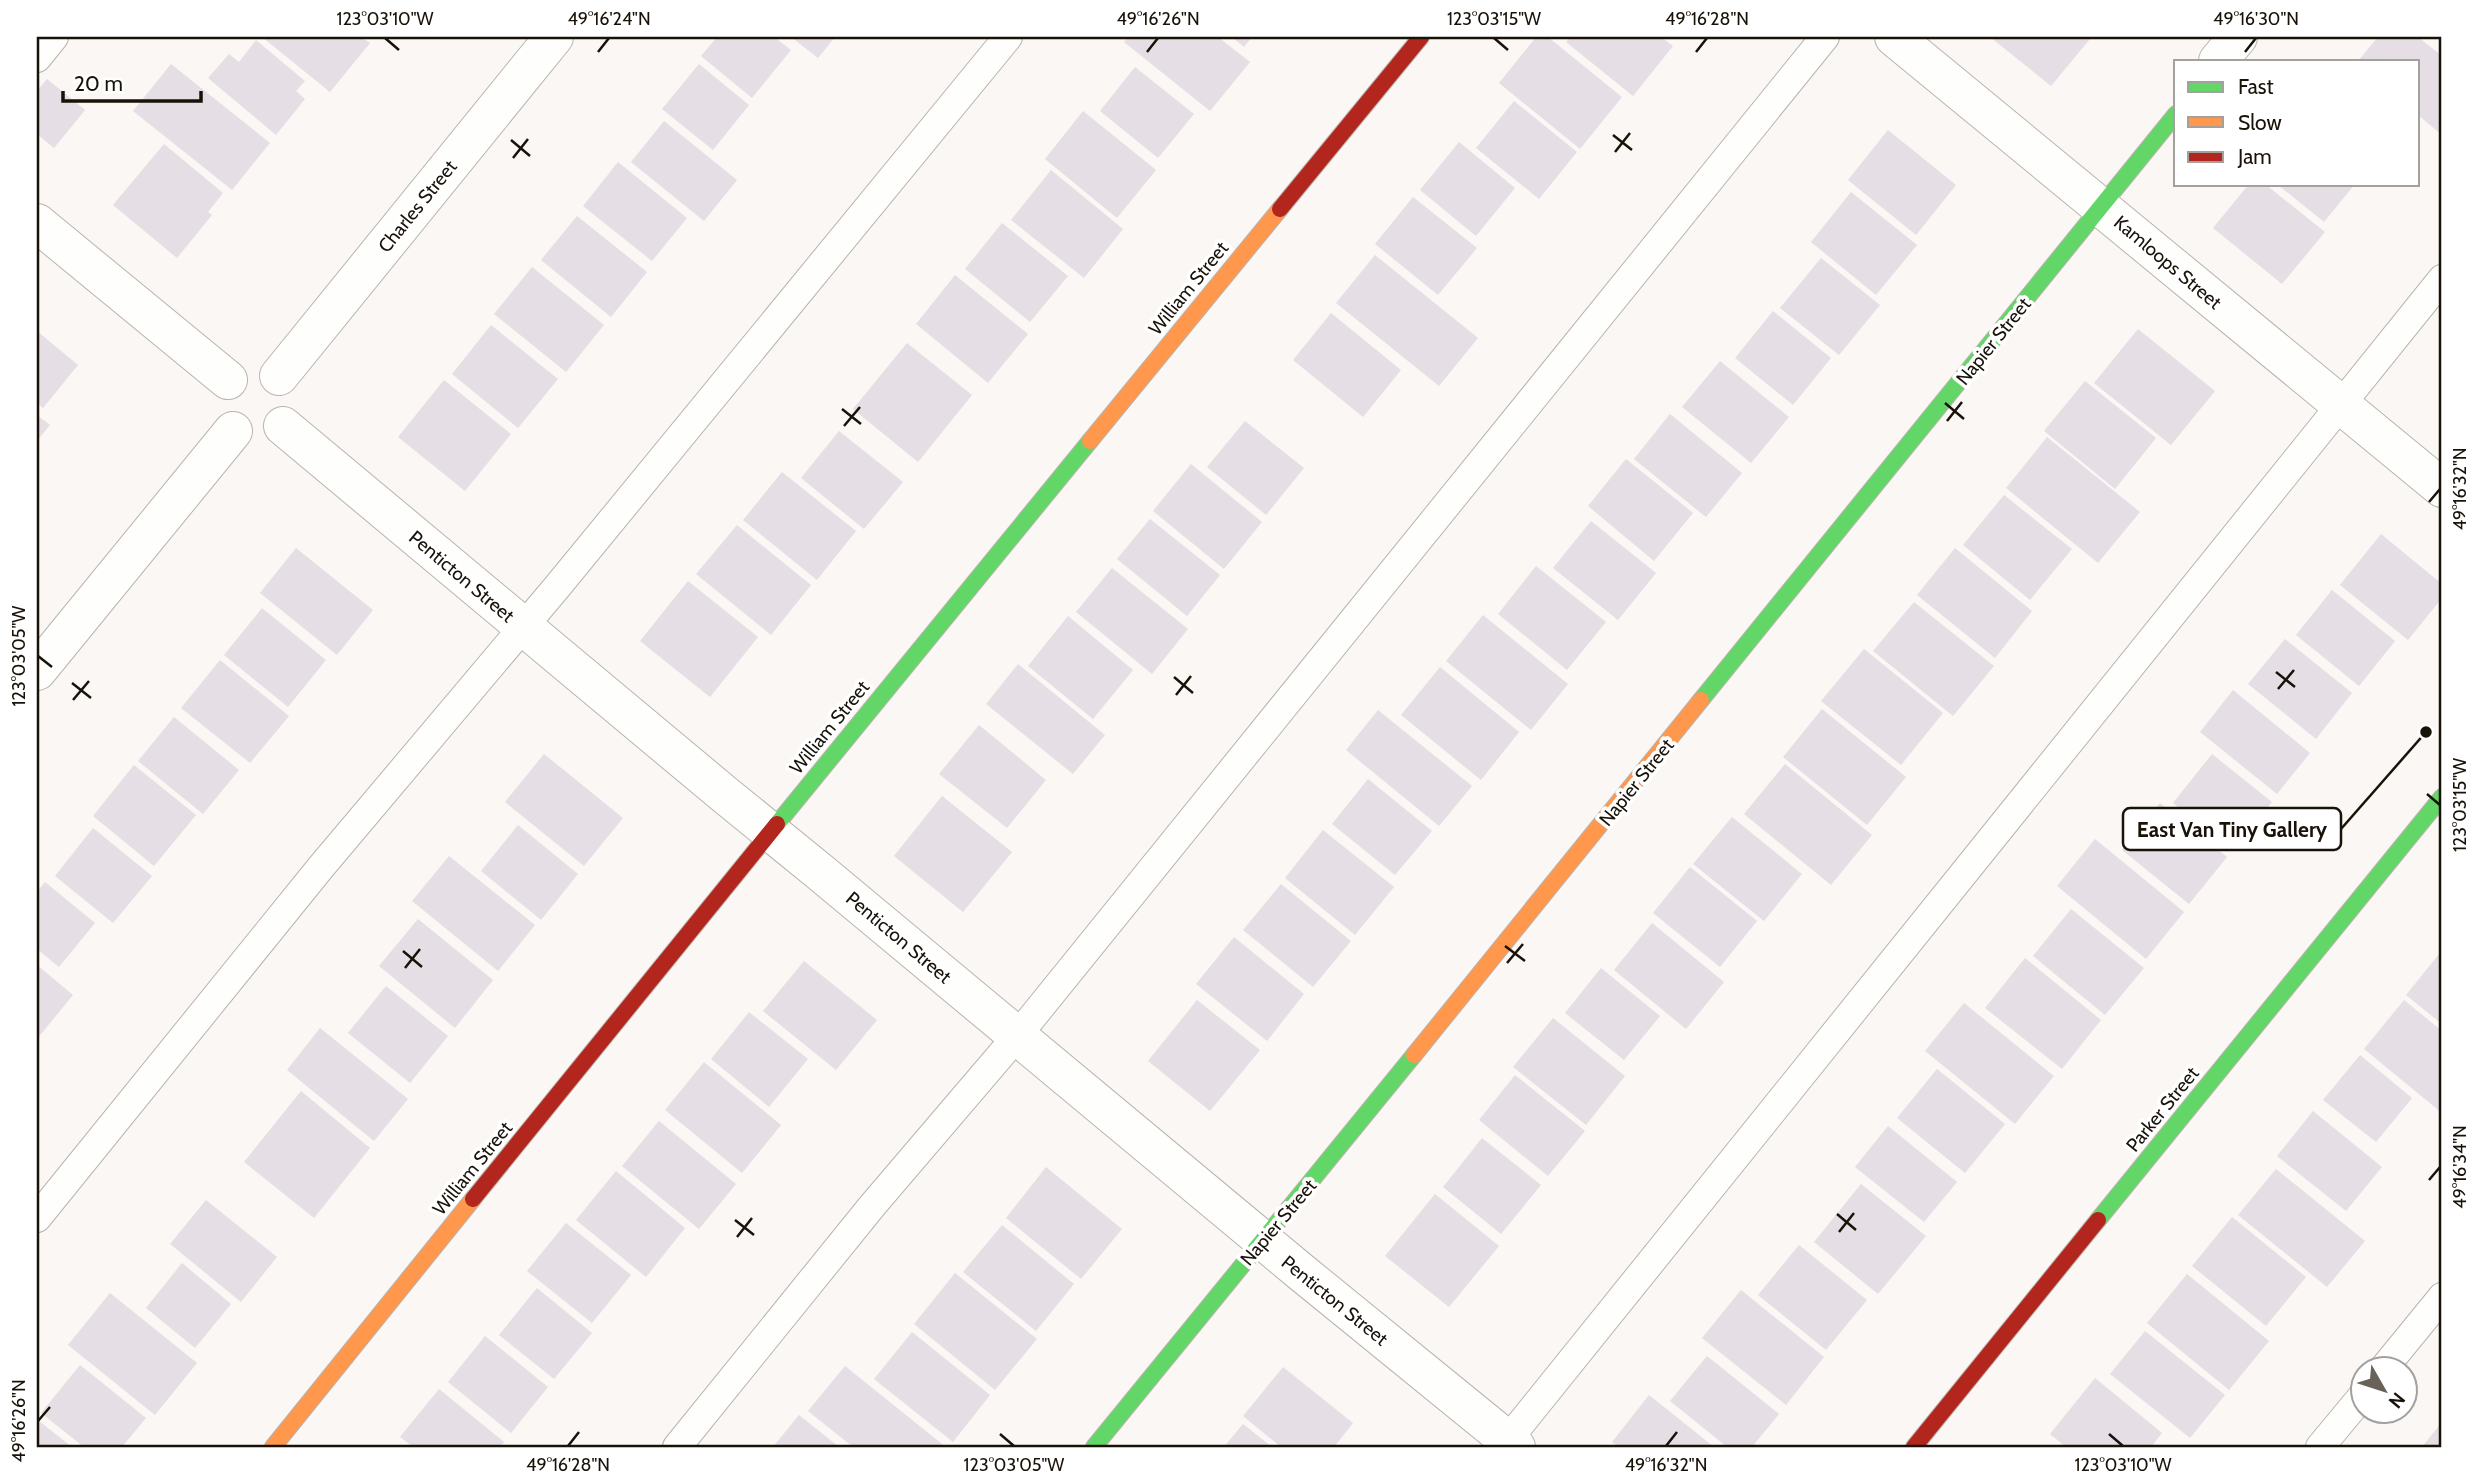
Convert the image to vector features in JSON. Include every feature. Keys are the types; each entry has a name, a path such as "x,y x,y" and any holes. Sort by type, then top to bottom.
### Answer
{"street":[{"name":"Charles Street","path":"279,376 554,37"},
{"name":"William Street","path":"273,1447 771,832 1421,37"},
{"name":"Kamloops Street","path":"1894,37 2442,488"},
{"path":"2219,60 2238,37"},
{"name":"Napier Street","path":"1094,1447 2174,117"},
{"path":"37,223 228,380"},
{"path":"259,367 279,376 286,384 291,405 283,426 276,433 254,439 233,430 225,422 220,400 228,380 237,372 259,367"},
{"name":"Penticton Street","path":"283,426 1509,1445"},
{"path":"37,671 233,430"},
{"name":"Parker Street","path":"1914,1447 2442,797"}],"lane":[{"path":"37,58 54,37"},
{"path":"37,1218 321,867 523,627 1008,37"},
{"path":"677,1447 881,1196 1017,1035 1825,37"},
{"path":"1509,1445 2442,279"},
{"path":"2395,1354 2442,1297"},
{"path":"2320,1447 2350,1411"}],"building":[{"path":"262,37 361,37 370,43 330,92"},
{"path":"717,37 774,37 791,50 752,98 701,56"},
{"path":"791,37 835,37 818,58"},
{"path":"1129,37 1218,37 1250,62 1210,111 1124,42"},
{"path":"1232,37 1252,37 1244,47"},
{"path":"1536,37 1548,37 1622,97 1580,149 1499,83"},
{"path":"1571,37 1661,37 1673,46 1633,96 1566,42"},
{"path":"1990,37 2088,37 2090,39 2051,86"},
{"path":"2378,37 2418,37 2442,56 2442,135 2420,117 2420,60 2359,60"},
{"path":"256,40 305,81 296,91 305,99 276,135 208,78 229,54 239,62"},
{"path":"171,64 270,143 232,190 133,111"},
{"path":"699,64 749,105 713,150 662,109"},
{"path":"1135,67 1194,114 1158,158 1100,111"},
{"path":"47,79 85,110 54,148 37,134 37,91"},
{"path":"1514,101 1577,152 1539,199 1476,148"},
{"path":"1083,111 1156,170 1117,218 1045,159"},
{"path":"664,121 737,180 704,221 631,162"},
{"path":"1888,130 1956,185 1916,235 1848,180"},
{"path":"1459,142 1515,188 1476,236 1420,190"},
{"path":"164,144 223,193 208,212 212,215 177,258 113,205"},
{"path":"618,162 687,218 652,261 583,206"},
{"path":"1051,170 1123,229 1084,278 1011,220"},
{"path":"2247,186 2268,186 2325,232 2282,284 2213,228"},
{"path":"2279,186 2353,186 2324,222"},
{"path":"1851,192 1917,245 1876,295 1811,242"},
{"path":"1413,197 1477,248 1438,295 1375,244"},
{"path":"577,216 647,272 611,317 541,260"},
{"path":"1002,223 1068,276 1030,322 965,269"},
{"path":"1375,255 1478,338 1439,386 1336,303"},
{"path":"1821,258 1880,305 1839,355 1780,308"},
{"path":"532,267 604,325 566,372 494,314"},
{"path":"955,275 1028,334 988,383 916,324"},
{"path":"1773,311 1831,358 1793,405 1735,358"},
{"path":"1331,313 1401,370 1363,417 1293,360"},
{"path":"491,325 558,379 518,428 452,374"},
{"path":"2138,329 2215,391 2171,445 2094,383"},
{"path":"37,331 78,365 43,408 37,403"},
{"path":"907,343 972,395 918,462 853,409"},
{"path":"1720,361 1789,417 1751,463 1682,407"},
{"path":"444,380 511,434 465,491 398,437"},
{"path":"2085,381 2156,438 2115,489 2044,431"},
{"path":"1670,414 1742,473 1706,517 1634,459"},
{"path":"37,415 50,425 37,441"},
{"path":"1245,421 1304,468 1266,515 1207,467"},
{"path":"839,431 903,482 864,529 801,478"},
{"path":"2047,437 2140,512 2098,563 2006,488"},
{"path":"1626,459 1693,513 1654,561 1588,506"},
{"path":"1191,464 1262,522 1224,569 1153,511"},
{"path":"782,472 856,531 817,580 743,520"},
{"path":"2004,495 2072,549 2030,600 1963,545"},
{"path":"1150,519 1220,575 1187,616 1117,559"},
{"path":"1591,521 1656,573 1618,620 1553,568"},
{"path":"737,525 811,585 771,635 696,574"},
{"path":"2381,534 2442,584 2442,598 2408,640 2340,585"},
{"path":"296,548 373,610 337,655 260,593"},
{"path":"1955,548 2032,611 1995,658 1917,595"},
{"path":"1536,566 1606,622 1567,670 1498,614"},
{"path":"1112,568 1188,629 1152,674 1076,612"},
{"path":"688,581 758,637 710,697 640,641"},
{"path":"2332,590 2395,641 2359,686 2296,635"},
{"path":"1914,602 1994,666 1953,716 1873,651"},
{"path":"262,608 326,660 288,707 224,655"},
{"path":"1483,615 1568,684 1531,730 1446,661"},
{"path":"1068,616 1133,670 1093,719 1028,666"},
{"path":"2285,639 2352,693 2316,739 2248,684"},
{"path":"1864,649 1943,713 1901,765 1821,701"},
{"path":"220,660 289,716 250,763 181,708"},
{"path":"1018,664 1105,735 1073,774 986,704"},
{"path":"1440,667 1519,732 1481,780 1401,715"},
{"path":"2233,690 2310,753 2277,794 2200,732"},
{"path":"1822,709 1906,777 1867,825 1783,757"},
{"path":"1378,710 1472,786 1439,826 1346,750"},
{"path":"174,717 239,770 203,814 138,761"},
{"path":"979,725 1046,780 1007,828 939,774"},
{"path":"544,754 623,818 584,866 505,802"},
{"path":"2212,754 2272,802 2233,851 2173,803"},
{"path":"1785,764 1872,835 1831,885 1744,814"},
{"path":"134,765 196,815 154,866 93,816"},
{"path":"1368,779 1432,831 1395,875 1332,824"},
{"path":"942,796 1012,852 963,912 894,856"},
{"path":"2160,803 2227,857 2189,904 2122,850"},
{"path":"1732,817 1802,874 1764,921 1693,864"},
{"path":"518,825 578,874 541,920 481,871"},
{"path":"93,828 152,876 113,923 55,876"},
{"path":"1323,830 1394,887 1355,935 1285,878"},
{"path":"2095,839 2184,912 2146,959 2057,886"},
{"path":"449,856 535,925 498,971 412,901"},
{"path":"1690,867 1757,921 1720,967 1653,913"},
{"path":"45,882 95,923 59,967 37,949 37,892"},
{"path":"1281,884 1351,941 1313,987 1243,930"},
{"path":"2071,909 2144,968 2105,1015 2033,956"},
{"path":"418,919 493,980 455,1028 379,966"},
{"path":"1652,923 1724,982 1686,1029 1614,970"},
{"path":"1234,937 1304,994 1267,1041 1196,984"},
{"path":"2439,954 2442,956 2442,1024 2406,995"},
{"path":"2025,958 2101,1020 2062,1069 1985,1008"},
{"path":"804,961 877,1020 836,1070 763,1011"},
{"path":"37,965 73,995 37,1039"},
{"path":"1601,968 1660,1016 1624,1060 1565,1013"},
{"path":"386,986 448,1036 410,1083 348,1033"},
{"path":"1197,1000 1260,1050 1210,1111 1148,1061"},
{"path":"2404,1000 2442,1031 2442,1113 2364,1049"},
{"path":"1964,1003 2054,1076 2015,1124 1925,1051"},
{"path":"749,1012 808,1059 769,1107 711,1059"},
{"path":"1553,1018 1625,1076 1586,1125 1513,1067"},
{"path":"320,1028 408,1099 374,1141 287,1070"},
{"path":"2360,1055 2412,1098 2376,1142 2323,1100"},
{"path":"704,1062 781,1125 742,1173 665,1110"},
{"path":"1937,1069 2005,1124 1965,1173 1897,1118"},
{"path":"1515,1075 1585,1131 1548,1176 1479,1120"},
{"path":"301,1091 370,1148 314,1218 244,1162"},
{"path":"2313,1111 2382,1167 2346,1211 2277,1156"},
{"path":"659,1121 736,1184 699,1229 622,1166"},
{"path":"1888,1126 1957,1182 1924,1222 1855,1167"},
{"path":"1482,1138 1541,1185 1501,1234 1443,1187"},
{"path":"1046,1167 1122,1229 1081,1279 1006,1218"},
{"path":"2276,1169 2365,1241 2327,1287 2238,1215"},
{"path":"616,1171 685,1228 646,1277 576,1220"},
{"path":"1861,1184 1926,1236 1878,1294 1814,1242"},
{"path":"1435,1194 1499,1246 1449,1307 1385,1256"},
{"path":"206,1200 277,1257 241,1302 170,1244"},
{"path":"2232,1217 2306,1277 2266,1326 2192,1266"},
{"path":"566,1223 631,1275 592,1323 527,1271"},
{"path":"1002,1225 1074,1284 1036,1331 963,1272"},
{"path":"1799,1245 1867,1300 1826,1350 1758,1295"},
{"path":"182,1263 231,1304 195,1348 146,1308"},
{"path":"955,1273 1037,1339 995,1390 914,1324"},
{"path":"2187,1274 2269,1341 2229,1390 2147,1323"},
{"path":"537,1288 592,1333 554,1379 499,1335"},
{"path":"1741,1290 1824,1357 1786,1405 1702,1338"},
{"path":"110,1293 197,1363 155,1415 68,1345"},
{"path":"2145,1331 2225,1395 2190,1438 2110,1374"},
{"path":"912,1332 990,1395 953,1442 874,1379"},
{"path":"485,1336 548,1387 511,1433 448,1382"},
{"path":"1707,1356 1779,1414 1752,1447 1727,1447 1670,1401"},
{"path":"80,1365 146,1418 122,1447 84,1447 41,1413"},
{"path":"845,1366 942,1444 939,1447 853,1447 808,1411"},
{"path":"1283,1367 1353,1423 1334,1447 1281,1447 1243,1416"},
{"path":"2095,1378 2162,1433 2151,1447 2066,1447 2050,1434"},
{"path":"439,1389 504,1442 500,1447 413,1447 400,1437"},
{"path":"1649,1395 1714,1447 1619,1447 1612,1442"},
{"path":"799,1415 839,1447 773,1447"},
{"path":"39,1421 72,1447 37,1447"},
{"path":"2442,1422 2442,1447 2422,1447"},
{"path":"1243,1424 1272,1447 1224,1447"}],"traffic: fast":[{"path":"1701,700 2174,116"},
{"path":"777,824 1090,441"},
{"path":"2098,1220 2442,797"},
{"path":"1094,1447 1414,1055"}],"traffic: slow":[{"path":"1090,441 1280,209"},
{"path":"1414,1055 1701,700"},
{"path":"273,1447 473,1199"}],"traffic: jam":[{"path":"1280,209 1421,37"},
{"path":"473,1199 777,824"},
{"path":"1914,1447 2098,1220"}],"place":[{"name":"East Van Tiny Gallery","path":"2426,732"}]}
